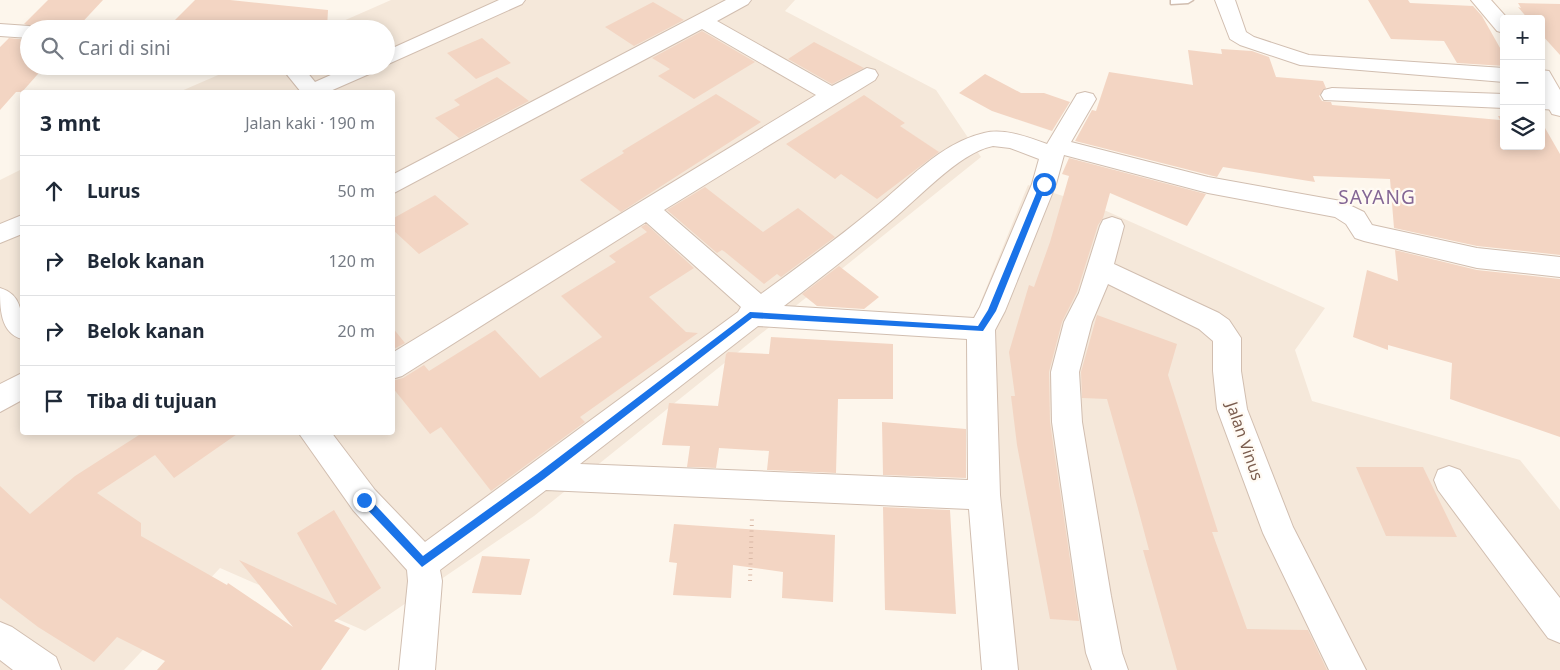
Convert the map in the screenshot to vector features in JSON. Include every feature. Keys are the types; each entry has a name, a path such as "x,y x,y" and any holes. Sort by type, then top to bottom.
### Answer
{"street":[{"path":"395,54 515,0"},
{"path":"395,184 741,0"},
{"path":"1226,0 1238,35 1298,59 1500,75"},
{"path":"1481,0 1500,22"},
{"path":"702,21 832,95"},
{"path":"0,30 20,31"},
{"path":"297,75 309,90"},
{"path":"315,90 349,75"},
{"path":"395,366 867,75"},
{"path":"1545,84 1554,104"},
{"path":"1332,95 1500,101"},
{"path":"1000,670 984,495 981,329 992,311 1044,184 1055,150 1085,98"},
{"path":"422,563 541,476 884,214 961,149 986,139 997,139 1055,150 1208,185 1341,210 1355,218 1364,232 1477,258 1560,267"},
{"path":"647,209 755,312 981,329"},
{"path":"0,234 20,225"},
{"path":"1110,670 1104,653 1094,596 1067,422 1064,372 1078,322 1092,293 1112,226"},
{"name":"Jalan Vinus","path":"1100,269 1209,321 1219,328 1227,338 1226,371 1232,409 1279,533 1348,670"},
{"path":"0,298 20,325"},
{"path":"0,400 20,386"},
{"path":"315,435 364,500 422,563 425,581 417,670"},
{"path":"541,476 753,487 984,495"},
{"path":"1449,480 1560,626"},
{"path":"0,639 43,670"}],"lane":[{"path":"1176,2 1188,0"}],"path":[{"path":"750,581 753,487"}],"shaded area":[{"path":"391,0 795,0 785,11 936,90 981,157 534,516 365,631 220,568 124,670 0,670 0,180 20,170 20,435 395,435 395,90 184,90 218,75 395,75 395,20 345,20"},
{"path":"1028,185 1095,206 1325,308 1295,350 1312,401 1520,460 1560,510 1560,670 1004,670 969,351 981,301"}],"building":[{"path":"48,0 103,0 84,20 28,20"},
{"path":"195,0 230,0 328,10 327,20 175,20"},
{"path":"1368,0 1408,0 1410,3 1473,6 1482,16 1500,48 1500,66 1457,63 1444,41 1391,39"},
{"path":"653,2 684,20 634,46 605,27"},
{"path":"1518,3 1560,4 1560,55 1545,38 1545,15 1525,15 1518,7 1521,8"},
{"path":"702,31 755,62 694,99 658,76 670,69 652,58"},
{"path":"9,38 20,39 20,75 37,75 24,90 16,92 0,110 0,47"},
{"path":"482,38 511,63 476,79 447,53"},
{"path":"814,42 864,68 832,84 788,59"},
{"path":"1221,49 1252,51 1269,57 1276,77 1323,81 1326,88 1319,96 1322,101 1331,102 1332,105 1500,120 1500,150 1545,150 1545,128 1560,154 1560,255 1477,246 1394,228 1390,179 1313,176 1315,182 1223,167 1217,177 1075,141 1092,110 1096,111 1109,72 1193,85 1188,50 1222,54"},
{"path":"985,74 1021,93 1044,93 1070,102 1052,131 992,111 959,93"},
{"path":"497,77 529,101 459,138 435,118 460,105 454,100"},
{"path":"716,94 761,122 621,212 580,180 624,153 622,151"},
{"path":"864,95 905,123 900,126 939,152 877,199 841,174 835,179 786,144"},
{"path":"1069,158 1206,194 1187,226 1110,193 1077,292 1062,322 1049,372 1050,422 1079,621 1050,619 1017,445 1011,396 1015,396 1009,352 1029,285 1034,287 1050,242 1069,176 1062,174"},
{"path":"705,187 763,232 798,208 835,237 781,277 777,274 764,284 722,250 717,253 667,210"},
{"path":"435,195 469,224 419,254 395,232 395,217"},
{"path":"646,224 694,268 649,297 686,332 698,333 580,417 585,422 491,491 441,427 430,434 395,391 395,380 403,378 424,365 429,371 495,330 540,378 602,337 561,296 616,262 609,256 647,232 641,227"},
{"path":"1395,250 1477,270 1560,279 1560,437 1450,399 1452,363 1388,345 1388,350 1353,337 1367,270 1398,281"},
{"path":"839,266 879,297 864,309 817,306 802,294"},
{"path":"1097,315 1177,344 1168,375 1218,532 1212,532 1247,629 1308,630 1327,670 1177,670 1143,550 1149,550 1107,399 1082,398 1081,372"},
{"path":"395,331 405,343 395,348"},
{"path":"771,337 893,344 893,399 838,399 836,473 767,470 769,451 719,448 716,468 687,467 690,446 662,445 669,403 718,406 726,354 728,352 769,354"},
{"path":"882,422 966,429 966,478 883,475"},
{"path":"139,435 236,435 174,478 155,455 97,493 141,523 141,536 227,585 228,583 293,627 239,560 337,605 297,533 334,510 381,588 334,621 350,628 321,670 157,670 165,661 117,637 94,662 38,627 0,598 0,486 30,514 75,476"},
{"path":"1356,467 1423,467 1457,537 1386,536"},
{"path":"883,507 950,510 956,614 885,610"},
{"path":"674,524 835,535 833,602 782,598 783,572 733,565 731,598 673,595 677,563 669,562"},
{"path":"482,556 530,559 521,595 472,593"}],"district":[{"name":"SAYANG","path":"1377,197"}],"route":[{"path":"364,500 422,563 541,476 750,315 981,329 992,311 1044,184"}]}
